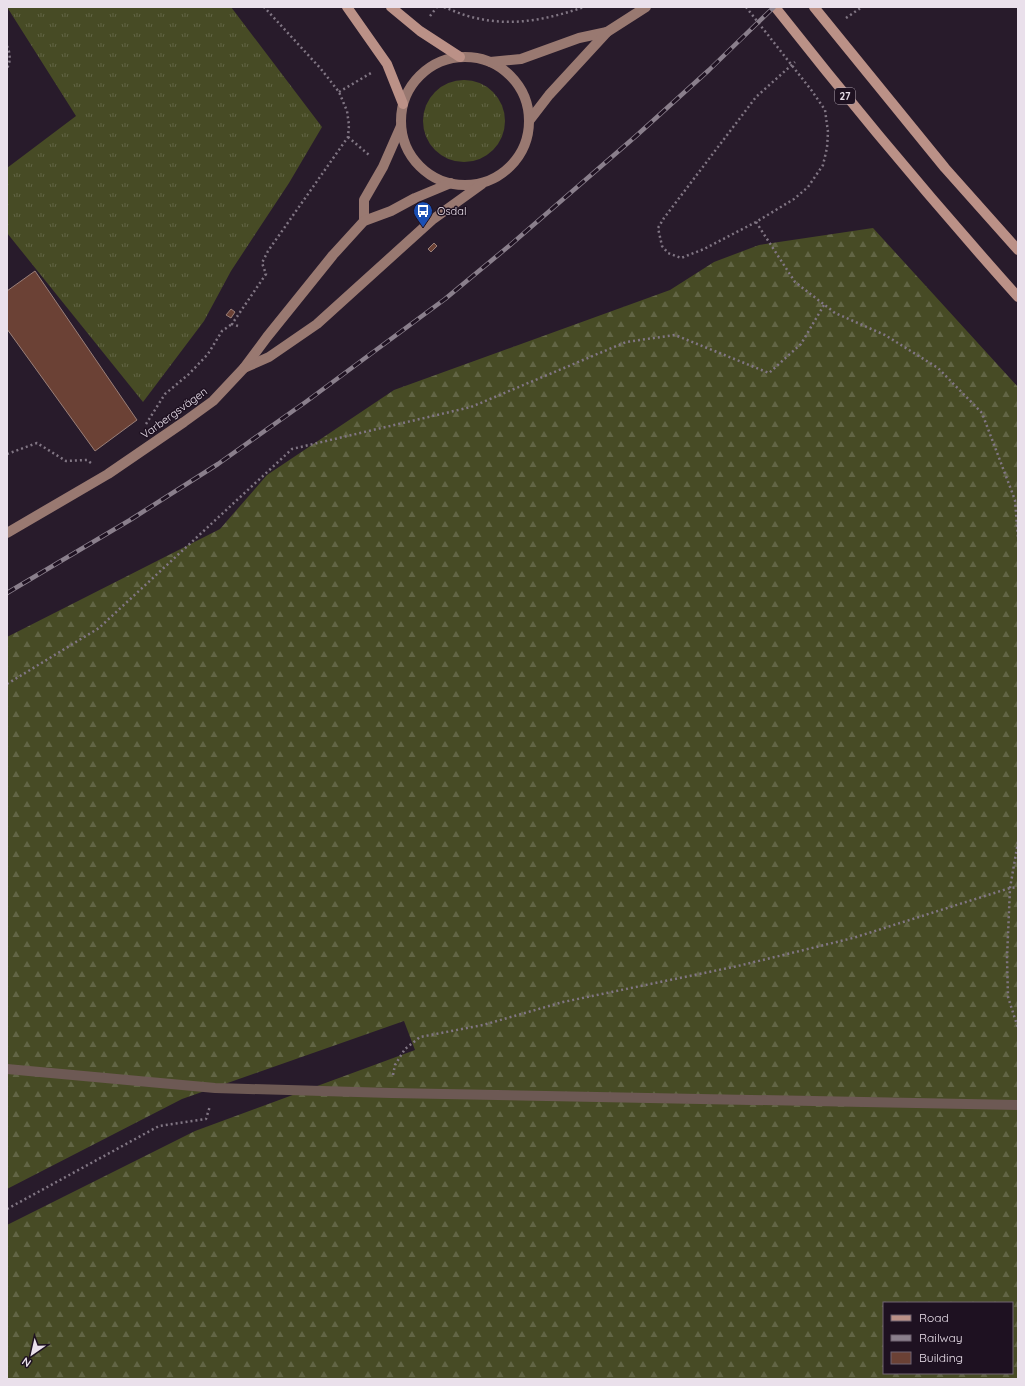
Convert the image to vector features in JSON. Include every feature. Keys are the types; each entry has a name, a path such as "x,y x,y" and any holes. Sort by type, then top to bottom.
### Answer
{"main road":[{"path":"346,7 387,64 403,104"},
{"path":"391,7 420,31 460,57"},
{"path":"529,121 549,95 607,32 646,7"},
{"name":"27","path":"775,7 826,73 918,183 1018,297"},
{"path":"814,7 945,168 1018,250"},
{"path":"490,62 521,59 580,38 607,32"},
{"path":"244,368 269,357 317,324 432,220 485,182 503,173 517,158 526,141 529,121 526,100 521,90 507,73 490,62 470,57 460,57 439,62 421,75 410,88 403,104 401,126 383,166 364,200 364,221"},
{"path":"401,126 406,146 417,163 432,176 451,183 468,185 485,182"},
{"name":"Varbergsvägen","path":"7,533 108,474 184,422 213,400 244,368 333,255 364,221 391,211 415,198 451,183"}],"street":[{"path":"7,1069 215,1088 391,1093 1018,1105"}],"path":[{"path":"142,451 139,432 147,424 165,394 189,374 208,354 222,331 232,324 266,274 262,263 268,251 348,137 347,111 339,92 321,69 264,7"},
{"path":"444,7 476,18 504,22 529,21 555,16 584,7"},
{"path":"746,7 812,91 825,110 828,132 824,165 808,187 794,199 756,222 704,249 681,258 668,253 662,246 658,228 664,218 756,97 799,58"},
{"path":"844,19 862,7"},
{"path":"7,46 10,51 9,65 7,68"},
{"path":"756,222 795,282 835,313 885,335 938,368 982,412 1015,500 1018,539"},
{"path":"7,684 99,628 292,449 471,407 626,342 675,335 769,373 801,344 824,305"},
{"path":"232,324 238,326"},
{"path":"7,454 37,443 66,461 87,460 108,474"},
{"path":"1018,842 1010,888 1007,958 1008,997 1018,1028"},
{"path":"391,1093 395,1065 405,1049 420,1037 482,1025 563,1002 738,966 845,940 1010,888 1018,887"},
{"path":"7,1209 159,1126 206,1119 215,1088"}],"green space":[{"path":"7,7 231,7 322,127 289,183 231,271 204,321 143,402 7,233 7,168 76,116"},
{"path":"464,80 480,83 493,92 502,105 505,121 502,137 493,150 480,159 464,162 448,159 435,150 426,137 423,121 426,105 435,92 448,83"},
{"path":"873,228 1018,387 1018,1379 7,1379 7,1225 195,1131 415,1050 404,1021 182,1099 7,1189 7,637 220,529 267,475 394,390 670,290 714,262 759,245"}],"building":[{"path":"434,243 437,246 431,252 428,249"},
{"path":"35,271 137,420 95,451 7,329 7,291"},
{"path":"231,309 235,312 231,318 226,315"}],"railway":[{"path":"7,593 130,520 218,464 307,401 445,299 509,246 636,136 709,70 774,7"}],"place":[{"name":"Osdal","path":"423,228"}]}
